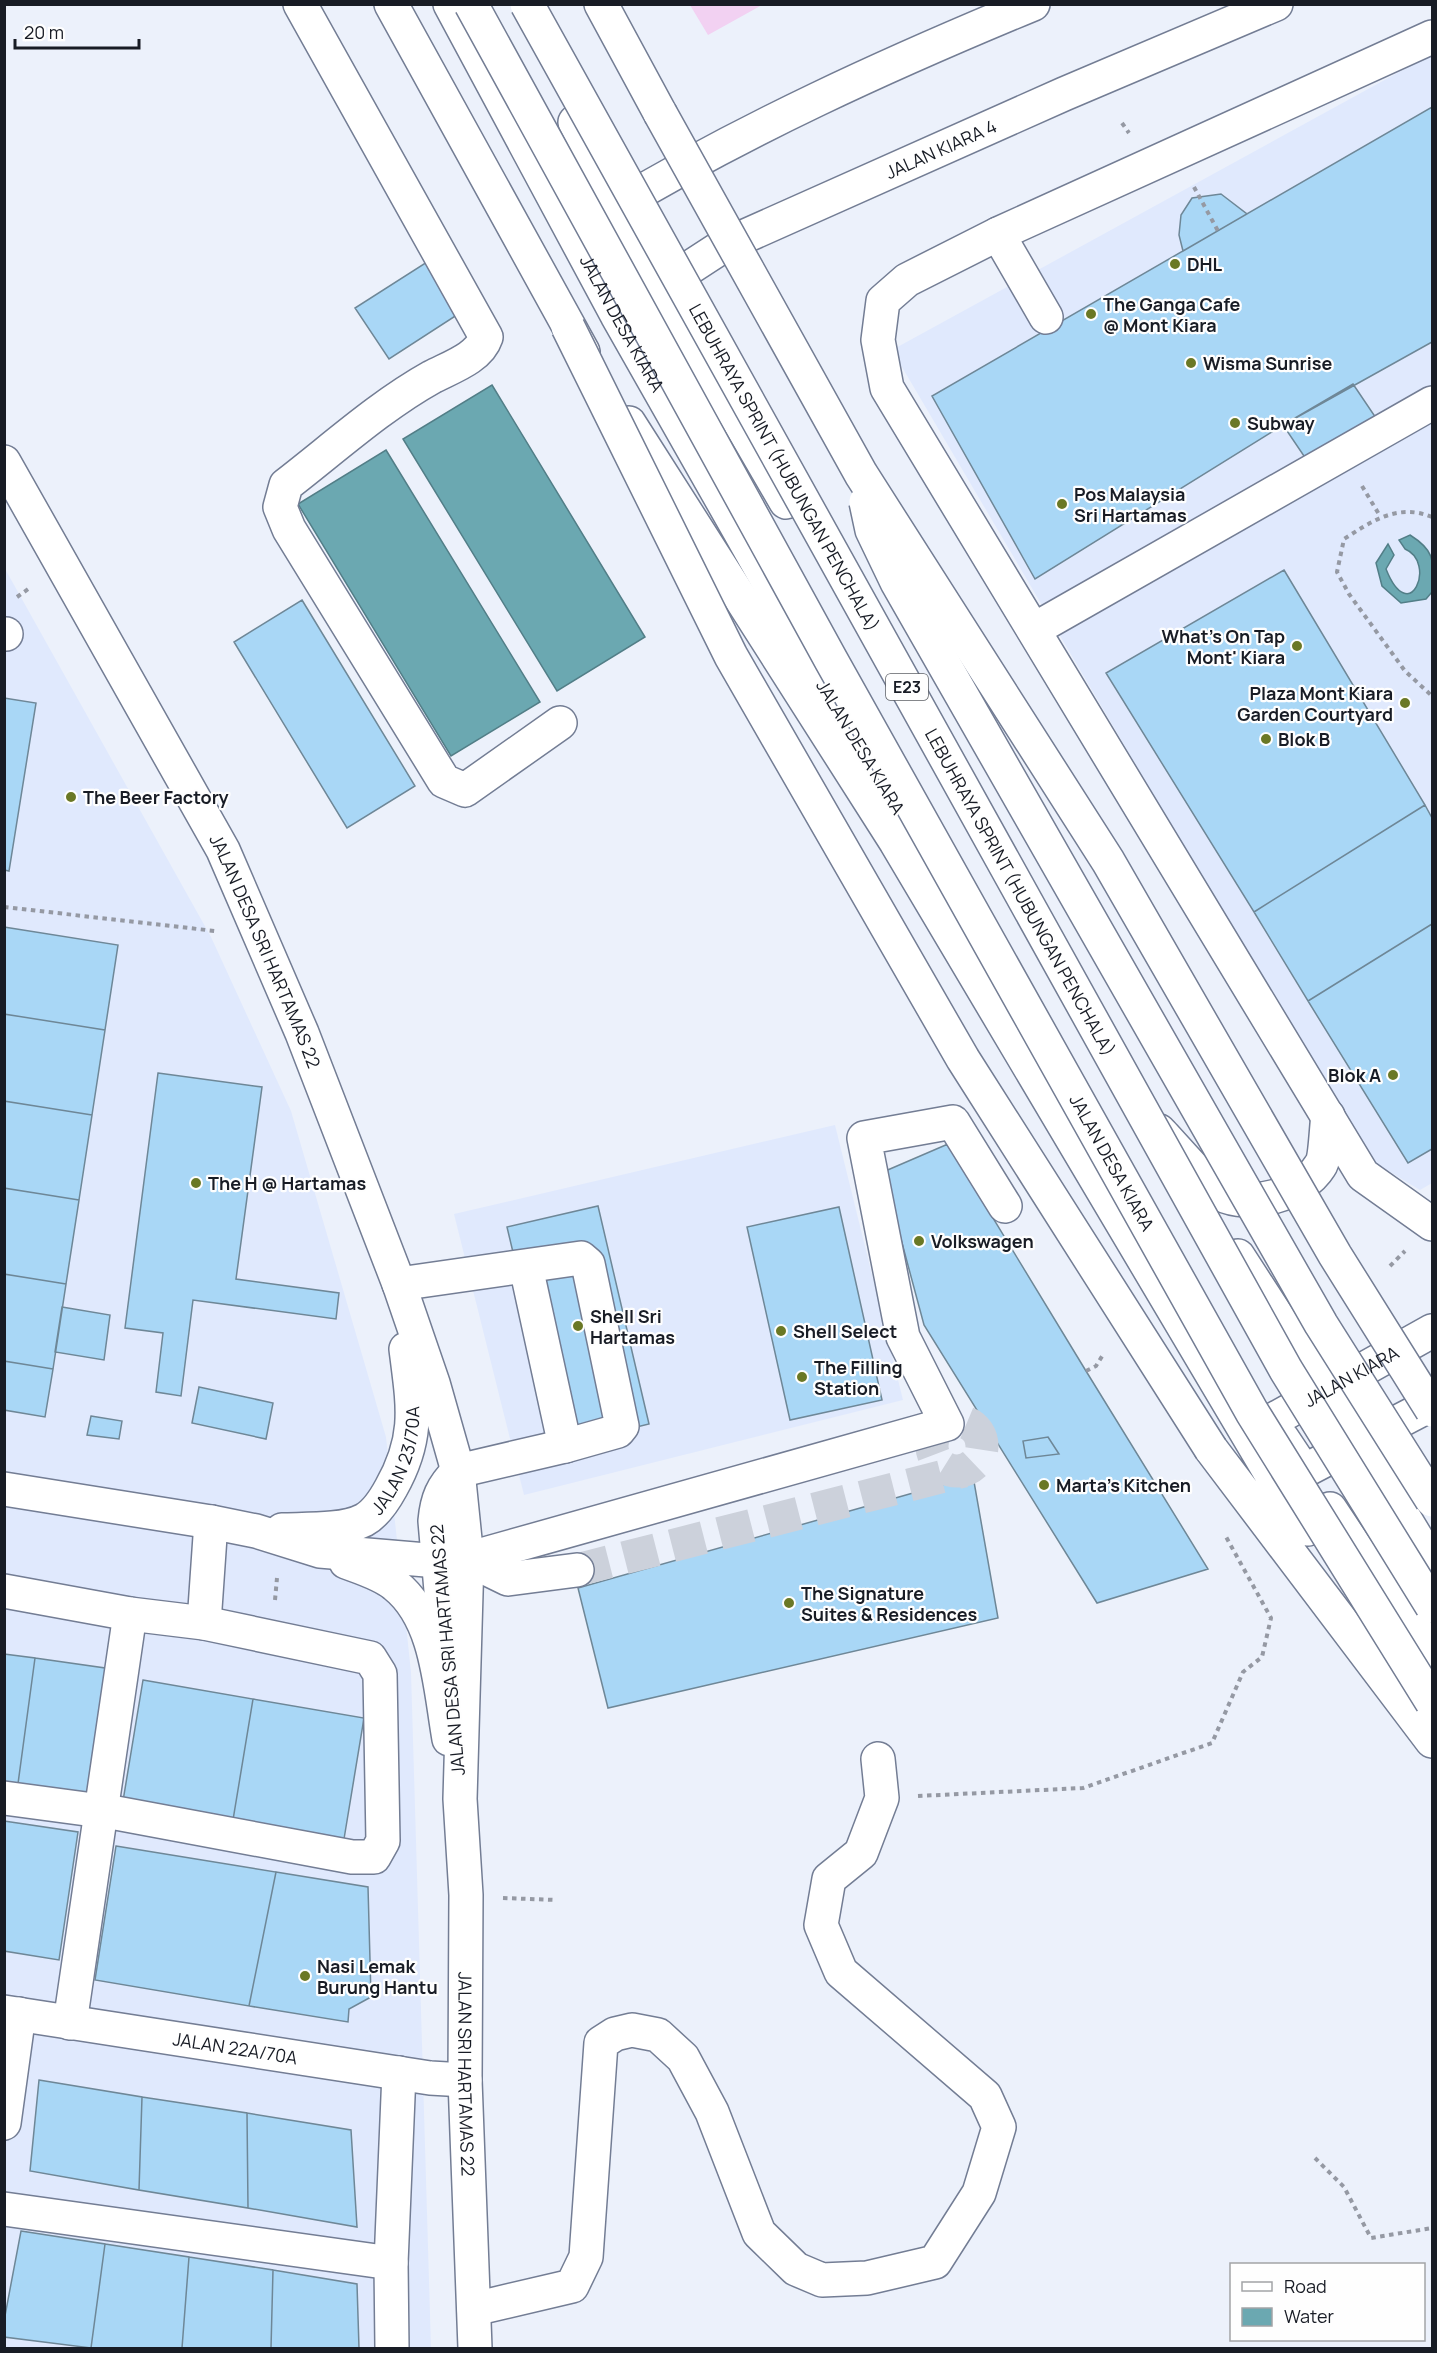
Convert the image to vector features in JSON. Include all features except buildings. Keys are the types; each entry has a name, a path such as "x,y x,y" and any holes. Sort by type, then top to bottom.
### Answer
{"main road":[{"path":"300,4 486,337 483,346 473,355 409,390 286,485 280,507 289,529 444,781 465,790 560,723"},
{"path":"391,4 568,327 737,667 963,1059 1210,1449 1432,1741"},
{"name":"JALAN DESA KIARA","path":"450,4 617,315 828,691 1200,1313 1376,1578 1432,1651"},
{"path":"471,4 831,660 1252,1412 1432,1702"},
{"path":"511,4 662,286 1104,1049 1359,1443 1432,1563"},
{"name":"LEBUHRAYA SPRINT (HUBUNGAN PENCHALA)","path":"527,4 1286,1370 1432,1606"},
{"path":"600,4 861,474 1108,861 1335,1255 1432,1410"},
{"path":"572,233 681,167 897,60 1033,4"},
{"name":"JALAN KIARA 4","path":"617,315 723,246 1064,94 1276,4"},
{"path":"1432,36 998,234 907,280 883,302 878,340 887,388 1035,629 1363,1175 1432,1224"},
{"path":"998,234 1046,317"},
{"path":"568,327 896,842 1277,1484 1385,1642 1432,1702"},
{"path":"1035,629 1432,403"},
{"name":"JALAN DESA SRI HARTAMAS 22","path":"4,462 63,562 223,850 302,1033 399,1284 433,1383 458,1471 453,1560"},
{"path":"861,474 872,530 897,582 1321,1324 1432,1500"},
{"path":"1154,1125 1220,1194 1246,1200 1277,1196 1303,1183 1321,1166 1328,1116"},
{"path":"453,1560 947,1424 903,1337 864,1138 953,1122 1005,1206"},
{"path":"399,1284 581,1258 588,1264 622,1426 618,1431 565,1446 458,1471"},
{"path":"526,1267 565,1446"},
{"name":"JALAN 23/70A","path":"256,1532 330,1528 364,1520 384,1499 406,1462 414,1415 399,1284"},
{"name":"JALAN KIARA","path":"1271,1421 1432,1331"},
{"path":"1304,1471 1432,1404"},
{"name":"JALAN 23/70A","path":"4,1489 211,1522 256,1532 320,1551 453,1560"},
{"path":"204,1623 211,1522"},
{"name":"JALAN SRI HARTAMAS 22","path":"320,1551 395,1585 415,1605 431,1646 460,1799"},
{"path":"453,1560 508,1579 577,1570"},
{"name":"JALAN SRI HARTAMAS 22","path":"453,1560 460,1799 466,1895 465,2080 475,2349"},
{"path":"4,1591 130,1614 204,1623 370,1658 376,1664 380,1674 383,1840 374,1857 352,1857 101,1811 4,1798"},
{"path":"70,2023 130,1614"},
{"path":"474,2309 572,2286 586,2257 601,2043 615,2034 632,2030 658,2035 683,2058 712,2112 759,2233 796,2269 822,2280 867,2278 935,2262 979,2193 999,2127 985,2096 841,1972 821,1925 829,1879 861,1853 882,1798 878,1759"},
{"path":"4,2123 12,2013"},
{"name":"JALAN 22A/70A","path":"12,2013 399,2073 465,2080"},
{"path":"392,2349 391,2263 399,2073"},
{"path":"4,2209 391,2263"}],"path":[{"path":"1175,153 1218,231"},
{"path":"1432,517 1419,511 1380,516 1344,539 1337,572 1349,594 1405,671 1432,696"},
{"path":"5,634 13,600 63,562"},
{"path":"4,907 259,936"},
{"path":"1086,1371 1096,1366 1109,1344"},
{"path":"882,1798 1083,1788 1212,1743 1243,1672 1262,1657 1271,1618 1222,1531"},
{"path":"514,1899 556,1900"},
{"path":"1315,2158 1344,2187 1371,2238 1432,2228"}],"shaded area":[{"path":"690,5 762,5 708,35"},
{"path":"1432,54 1432,1183 1420,1190 1367,1158 892,350"},
{"path":"4,567 211,937 291,1111 386,1437 411,1672 431,2348 5,2348"},
{"path":"835,1125 903,1400 524,1495 454,1214"}],"water":[{"path":"492,385 645,637 557,691 403,439"},
{"path":"386,450 540,702 451,756 298,504"},
{"path":"1410,535 1425,547 1432,559 1432,592 1426,599 1401,603 1382,586 1376,563 1388,544 1394,555 1386,569 1395,586 1404,593 1411,592 1419,577 1419,566 1414,556 1399,540"}],"tunnel":[{"path":"957,1421 966,1423 977,1432 982,1446 980,1455 971,1466 957,1471 948,1469 937,1460 932,1446 934,1437 943,1426 957,1421"},
{"path":"577,1570 964,1471"}],"place":[{"name":"DHL","path":"1175,264"},
{"name":"The Ganga Cafe @ Mont Kiara","path":"1091,314"},
{"name":"Wisma Sunrise","path":"1191,363"},
{"name":"Subway","path":"1235,423"},
{"name":"Pos Malaysia Sri Hartamas","path":"1062,504"},
{"name":"What's On Tap Mont' Kiara","path":"1297,646"},
{"name":"Plaza Mont Kiara Garden Courtyard","path":"1405,703"},
{"name":"Blok B","path":"1266,739"},
{"name":"The Beer Factory","path":"71,797"},
{"name":"Blok A","path":"1393,1075"},
{"name":"The H @ Hartamas","path":"196,1183"},
{"name":"Volkswagen","path":"919,1241"},
{"name":"Shell Sri Hartamas","path":"578,1326"},
{"name":"Shell Select","path":"781,1331"},
{"name":"The Filling Station","path":"802,1377"},
{"name":"Marta's Kitchen","path":"1044,1485"},
{"name":"The Signature Suites & Residences","path":"789,1603"},
{"name":"Nasi Lemak Burung Hantu","path":"305,1976"}]}
